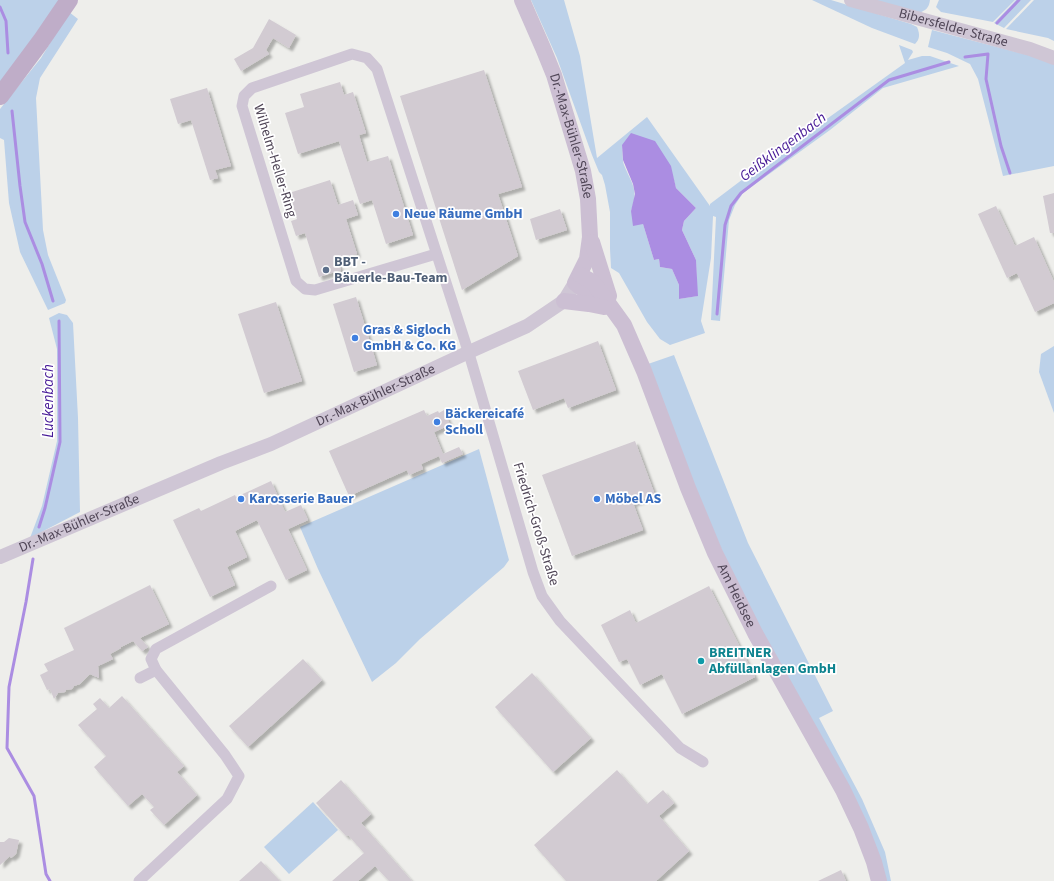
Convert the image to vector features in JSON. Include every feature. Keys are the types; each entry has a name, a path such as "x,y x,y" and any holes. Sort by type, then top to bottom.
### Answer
{"main road":[{"path":"0,96 37,47 69,0"},
{"name":"Dr.-Max-Bühler-Straße","path":"522,0 536,29 554,76 583,171 588,199 590,237 587,259 578,279"},
{"path":"564,301 611,306 590,237"},
{"name":"Am Heidsee","path":"578,279 593,282 624,325 642,364 688,488 715,553 756,633 846,797 861,828 874,862 879,881"}],"street":[{"name":"Bibersfelder Straße","path":"851,0 1024,48 1054,58"},
{"name":"Wilhelm-Heller-Ring","path":"436,254 315,290 305,289 296,281 242,106 244,96 252,88 352,54 367,58 377,68 468,352"},
{"name":"Dr.-Max-Bühler-Straße","path":"0,557 222,462 271,444 527,326 564,301 578,279"},
{"name":"Friedrich-Groß-Straße","path":"468,352 542,596 564,625 680,748 703,762"},
{"path":"139,881 227,799 239,776 226,755 156,670 152,659 156,649 271,586"},
{"path":"140,678 156,670"}],"shaded area":[{"path":"0,0 59,0 0,86"},
{"path":"531,0 564,0 580,56 597,158 647,117 710,206 710,204 751,173 905,63 899,45 912,50 913,52 908,60 922,56 930,56 959,66 883,88 830,130 743,193 735,205 729,220 720,321 711,320 716,217 713,216 711,258 701,321 705,333 670,345 660,339 647,322 619,273 611,268 610,212 605,185 602,175 599,172 592,155 557,58","holes":["622,145 670,166 676,188 696,208 684,221 682,230 696,260 697,296 679,299 679,285 672,269 660,267 659,259 654,260 643,224 631,211 634,197 634,187 623,163"]},
{"path":"812,0 831,0 911,24 917,27 919,38 915,44 872,28"},
{"path":"870,0 930,0 927,8 919,13"},
{"path":"939,0 1015,0 993,22 941,12 936,7"},
{"path":"1016,0 1031,0 1004,28 994,23"},
{"path":"1034,0 1054,0 1054,41 1048,38 1006,29"},
{"path":"69,12 78,19 40,78 36,98 43,230 48,255 66,300 65,303 48,310 20,252 9,203 4,140 0,138 0,109 41,58"},
{"path":"932,30 1051,61 1054,64 1054,166 1003,176 978,79 970,64 947,53 928,47"},
{"path":"631,133 655,141 671,166 676,188 696,208 684,221 682,230 696,260 698,296 679,299 679,285 672,269 660,267 659,259 654,260 643,224 633,226 631,211 635,194 633,184 623,160 622,145"},
{"path":"59,313 67,315 73,323 78,418 80,512 30,538 42,506 57,441 57,349 49,318"},
{"path":"1054,346 1054,413 1039,372 1041,354"},
{"path":"674,355 748,543 833,711 819,718 862,799 885,852 891,881 885,881 725,557 698,496 648,364"},
{"path":"479,449 509,560 504,567 420,639 396,663 372,682 318,569 300,527"},
{"path":"313,802 338,830 289,874 264,847"}],"building":[{"path":"269,19 296,35 289,48 273,38 266,50 269,54 241,71 234,59 253,48"},
{"path":"484,70 522,187 498,194 518,256 462,290 400,96"},
{"path":"340,82 344,95 353,92 366,133 359,135 367,162 388,156 413,235 386,244 372,200 360,204 339,141 298,154 285,113 304,107 300,94"},
{"path":"207,88 231,166 215,170 218,178 210,180 191,120 178,124 170,99"},
{"path":"330,180 338,205 353,200 358,215 346,219 357,254 337,260 341,270 319,277 305,233 296,236 291,221 297,219 289,193"},
{"path":"1054,193 1054,233 1050,233 1043,196"},
{"path":"996,206 1015,246 1034,237 1054,282 1054,303 1035,312 1017,273 1007,278 978,214"},
{"path":"560,209 567,230 536,240 530,219"},
{"path":"356,297 377,365 354,372 333,304"},
{"path":"276,302 302,381 264,393 238,314"},
{"path":"598,341 616,390 568,408 564,398 533,410 518,371"},
{"path":"424,410 427,416 444,410 450,425 434,432 443,454 459,447 463,454 442,463 439,456 421,464 423,469 409,475 407,470 349,496 329,451"},
{"name":"Möbel AS","path":"635,441 655,495 633,503 643,530 572,556 542,475"},
{"path":"271,481 285,512 301,505 308,520 288,529 307,570 286,580 257,520 235,531 247,557 227,567 235,585 210,597 173,520 199,508 201,511 235,495 236,497"},
{"path":"150,585 169,624 140,638 148,647 142,651 133,641 121,647 110,654 113,659 98,666 99,678 90,674 80,684 74,686 72,689 58,693 54,699 50,689 47,690 40,675 48,671 44,664 74,650 64,628"},
{"name":"BREITNER Abfüllanlagen GmbH","path":"709,586 755,677 682,714 662,674 640,685 627,659 619,662 601,625 630,610 636,623"},
{"path":"303,659 322,680 248,747 229,726"},
{"path":"532,673 591,738 553,772 495,707"},
{"path":"122,696 184,766 177,772 197,795 164,825 150,810 154,807 142,794 128,806 94,767 106,756 78,725 97,709 93,704 100,698 109,708"},
{"path":"617,770 647,804 663,790 674,803 659,816 689,851 656,881 566,881 534,845"},
{"path":"341,780 371,814 361,823 412,881 389,881 375,866 358,881 332,881 364,853 348,835 346,836 316,803"},
{"path":"9,838 19,840 16,854 11,858 10,856 0,865 0,842 4,842"},
{"path":"261,861 280,881 239,881"},
{"path":"841,870 846,881 818,881"}],"waterway":[{"name":"Geißklingenbach","path":"997,23 1019,0"},
{"name":"Luckenbach","path":"0,7 6,21 8,53"},
{"name":"Geißklingenbach","path":"965,57 988,54 986,79 1001,146 1010,173"},
{"name":"Geißklingenbach","path":"717,314 725,225 731,206 741,193 889,80 949,62"},
{"name":"Luckenbach","path":"12,111 25,222 42,264 53,301"},
{"name":"Luckenbach","path":"39,527 45,508 60,442 59,321"},
{"name":"Luckenbach","path":"33,559 9,687 7,748 34,796 46,874 50,881"}],"place":[{"name":"Neue Räume GmbH","path":"396,214"},
{"name":"BBT - Bäuerle-Bau-Team","path":"326,270"},
{"name":"Gras & Sigloch GmbH & Co. KG","path":"355,338"},
{"name":"Bäckereicafé Scholl","path":"437,422"},
{"name":"Karosserie Bauer","path":"241,499"},
{"name":"Möbel AS","path":"597,499"},
{"name":"BREITNER Abfüllanlagen GmbH","path":"701,661"}]}
